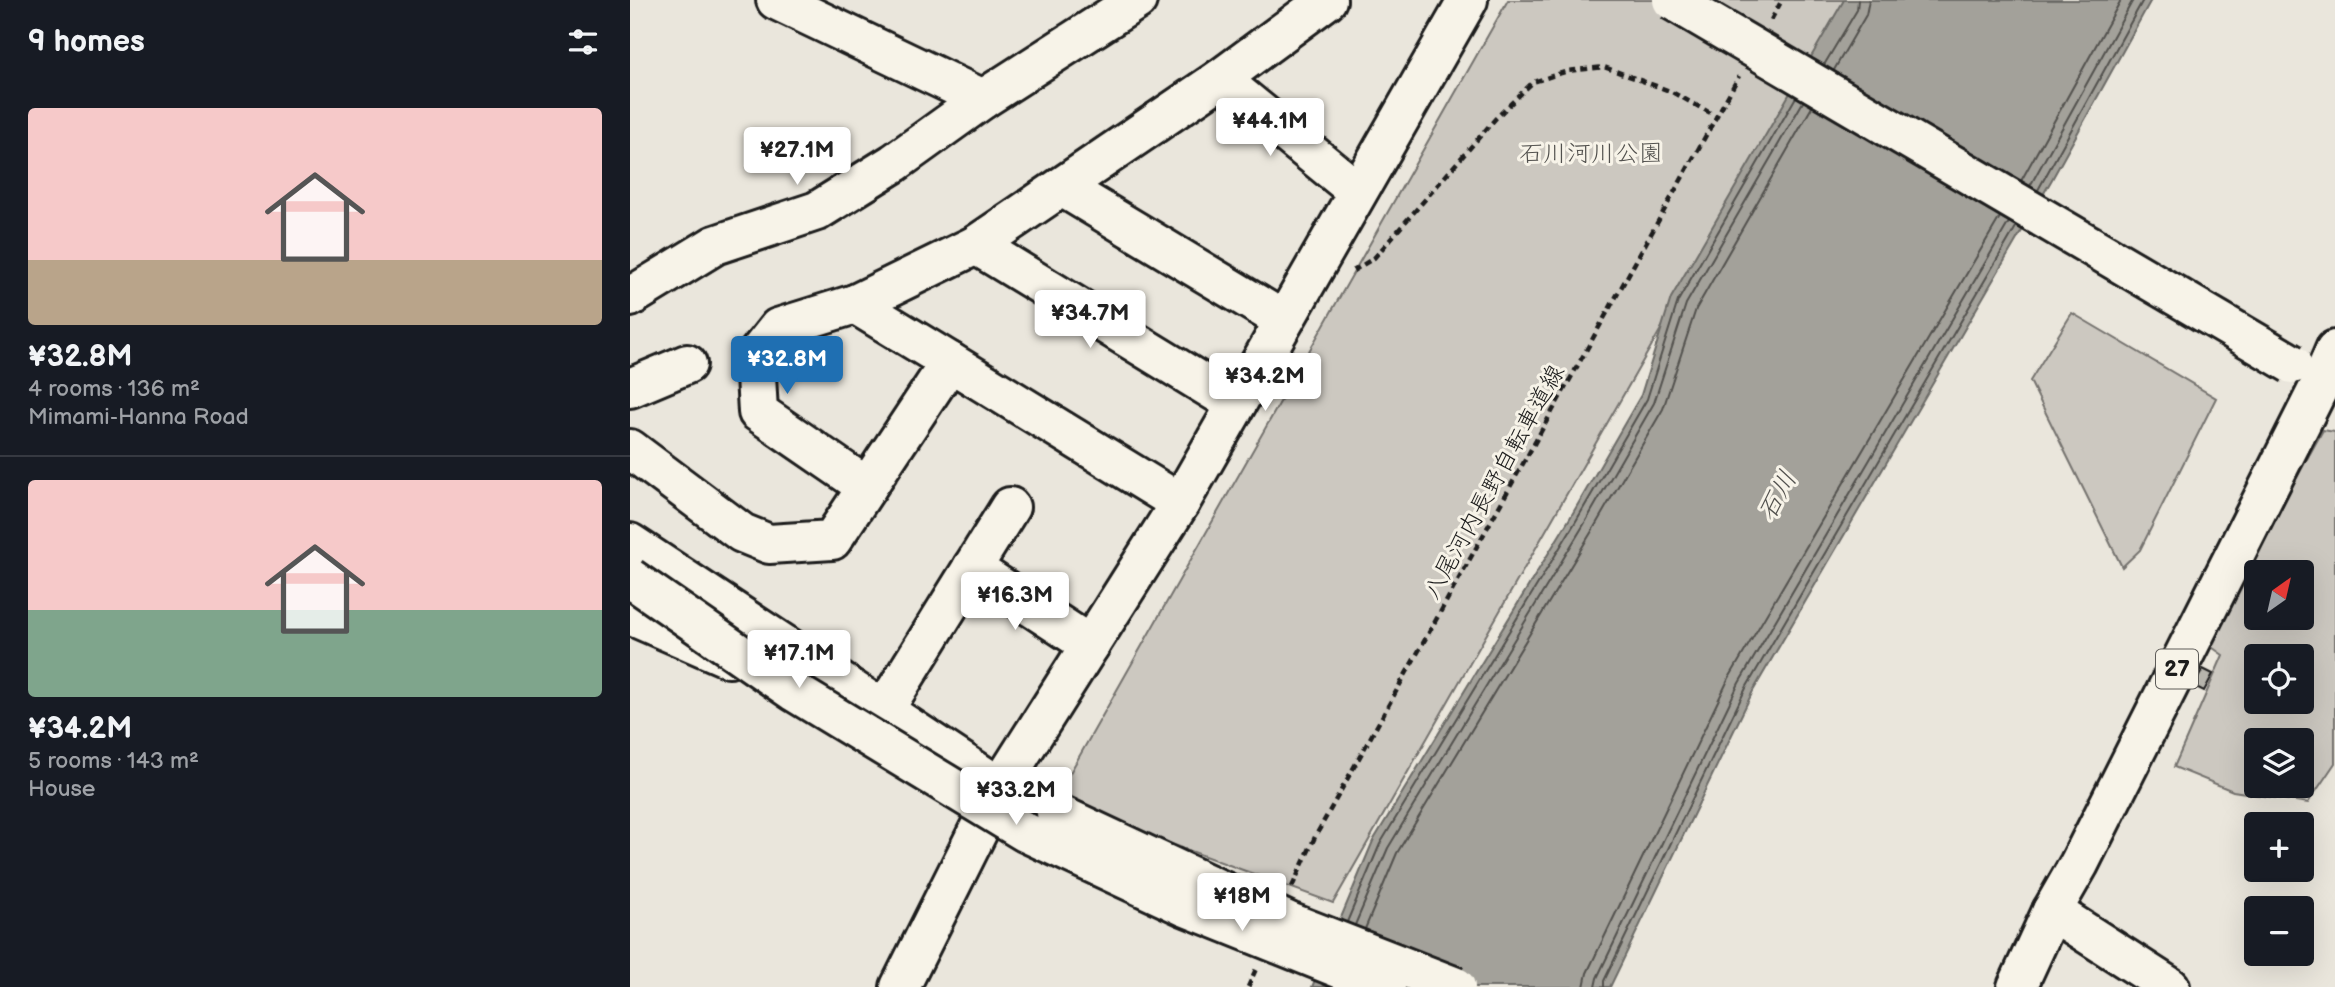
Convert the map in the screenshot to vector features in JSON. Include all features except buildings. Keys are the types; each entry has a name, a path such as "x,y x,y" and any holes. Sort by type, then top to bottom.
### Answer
{"main road":[{"path":"776,0 983,99"},
{"path":"630,297 715,245 817,211 894,163 983,99 1137,0"},
{"path":"867,487 758,412 755,357 778,328 855,304 976,245 1220,79 1327,0"},
{"path":"1672,0 2321,373"},
{"path":"900,987 1000,787 1180,503 1460,3"},
{"path":"1220,79 1357,191"},
{"path":"1062,187 1283,320"},
{"path":"976,245 1236,404"},
{"path":"855,304 1180,503"},
{"path":"630,449 742,533 769,544 832,540 950,362"},
{"path":"630,387 687,364"},
{"name":"27","path":"2017,987 2052,911 2079,864 2321,373"},
{"path":"884,710 1010,507"},
{"path":"630,543 1000,787"},
{"path":"972,568 1090,645"},
{"path":"630,578 793,691 1025,832 1184,906 1386,987"},
{"path":"630,598 786,708 1016,847 1182,928 1331,987"},
{"path":"630,615 853,712 959,773 1000,787 1289,922 1457,987"},
{"path":"2052,911 2170,987"}],"path":[{"path":"1769,23 1782,0"},
{"path":"1315,263 1345,276 1374,258 1496,118 1533,82 1568,71 1604,67 1670,91 1716,116"},
{"name":"八尾河内長野自転車道線","path":"1292,887 1314,837 1742,70"},
{"path":"1248,987 1259,962"}],"green space":[{"name":"石川河川公園","path":"1508,0 1849,0 1333,903 1054,801"},
{"path":"2072,313 2216,398 2140,550 2122,567 2030,381"},
{"path":"2323,430 2335,432 2335,763 2314,794 2314,728 2244,728 2244,793 2233,791 2174,767 2223,655 2206,643 2244,574 2244,630 2314,630 2314,560 2252,560"},
{"path":"2277,798 2311,798 2308,803"}],"water":[{"name":"石川","path":"1844,0 2151,0 2051,181 1753,691 1610,987 1312,987 1373,841 1570,518 1641,395 1671,298"}]}
